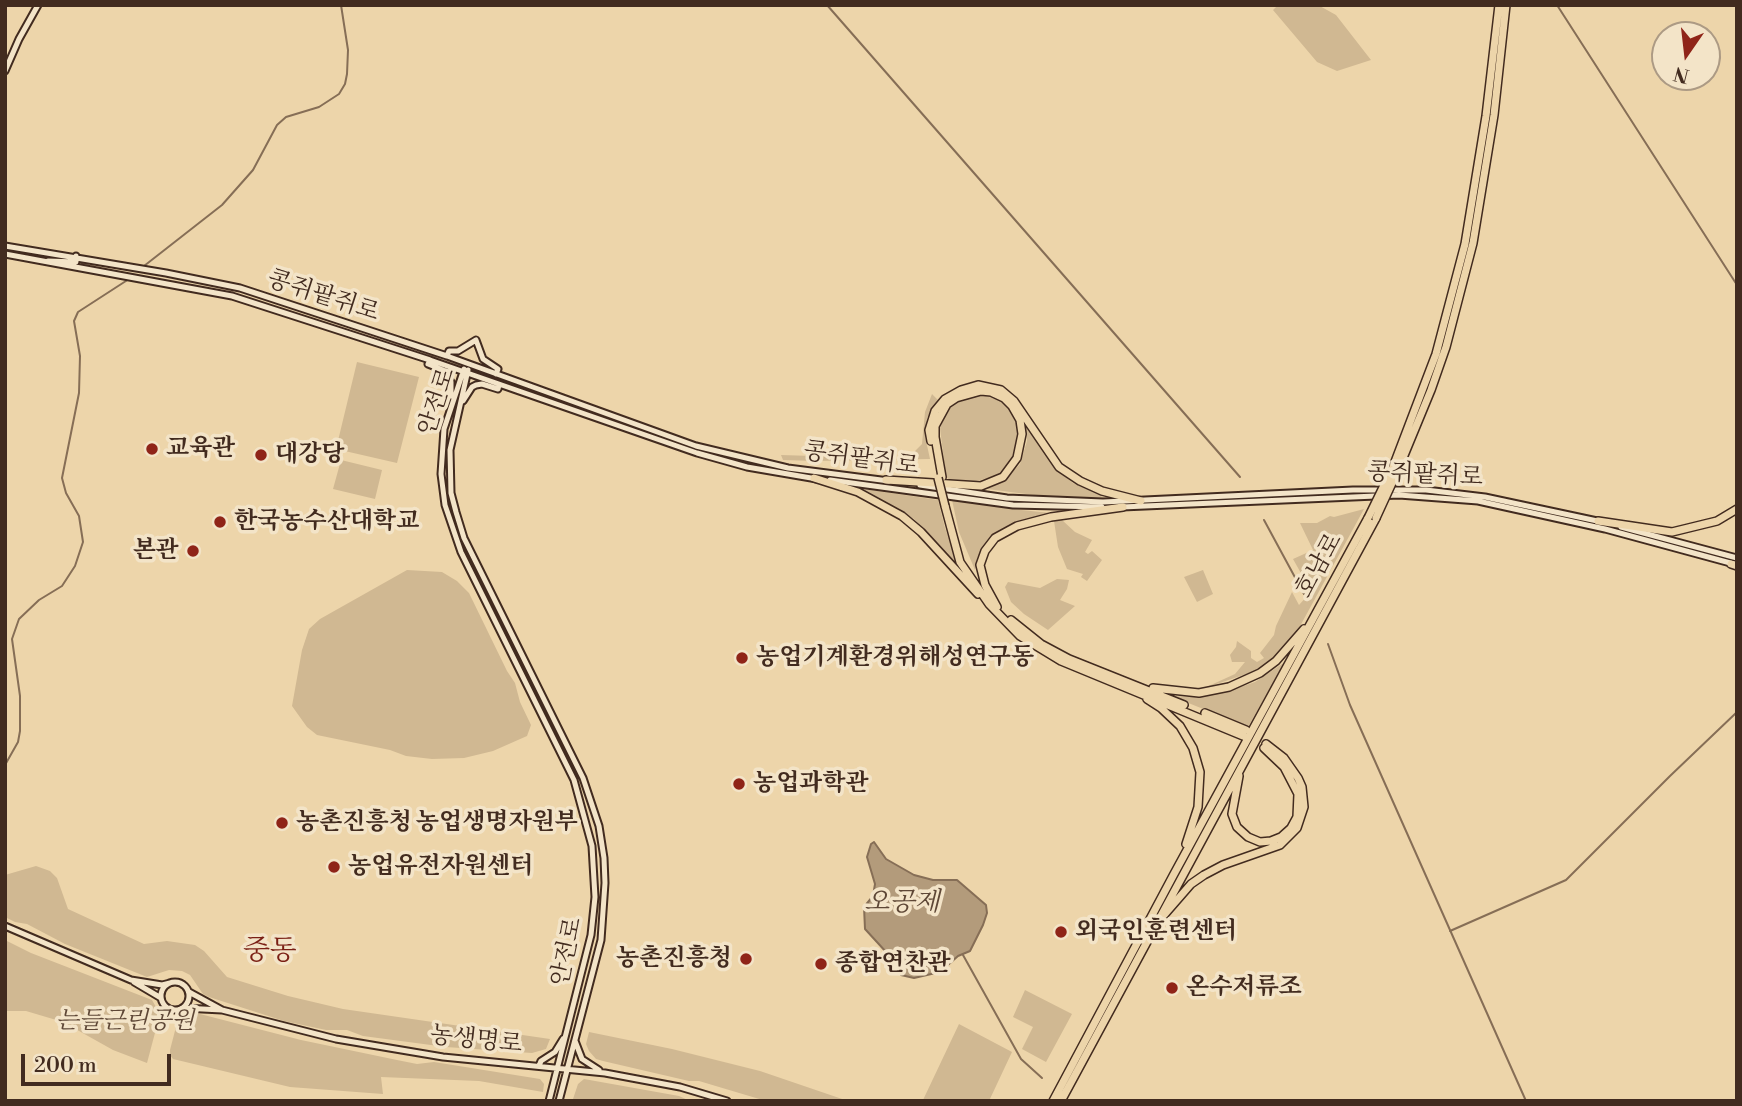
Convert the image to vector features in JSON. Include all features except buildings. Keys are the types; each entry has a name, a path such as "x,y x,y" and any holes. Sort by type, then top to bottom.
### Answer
{"highway":[{"name":"호남로","path":"1396,469 1436,354 1465,244 1486,116 1499,5"},
{"name":"호남로","path":"1061,1101 1372,518 1431,390 1446,347 1473,243 1494,115 1506,5"},
{"path":"993,606 966,562 946,506 929,430 935,411 945,399 978,385 1001,390 1014,401 1059,467 1102,491 1141,501"},
{"path":"886,480 982,486 1003,477 1017,458 1021,434 1020,420 1004,398 981,391 956,398 947,404 935,426 940,477"},
{"path":"814,478 858,492 902,516 921,532 1020,636 1039,649 1061,661 1244,733"},
{"path":"993,606 980,565 985,551 995,538 1017,527 1051,517 1124,507"},
{"path":"1598,521 1672,532 1717,521 1737,509"},
{"name":"호남로","path":"1053,1101 1174,874 1372,518"},
{"path":"1125,684 1182,693 1199,693 1230,687 1260,673 1276,661 1322,604"},
{"path":"1125,684 1161,708 1180,726 1193,748 1200,772 1198,807 1174,874"},
{"path":"1144,945 1161,918 1191,884 1223,864 1280,845 1297,828 1304,807 1302,788 1284,758 1265,746 1284,767 1298,794 1297,817 1281,837 1271,841 1260,842 1248,837 1237,827 1232,814 1235,792 1247,755"}],"main road":[{"path":"5,71 38,5"},
{"name":"콩쥐팥쥐로","path":"5,246 159,271 240,288 447,356 696,446 788,468 1007,498 1052,501 1141,501 1353,490 1426,490 1485,496 1598,521 1735,563"},
{"name":"콩쥐팥쥐로","path":"5,254 232,296 430,360 715,458 758,469 1013,505 1124,507 1399,495 1478,501 1605,529 1735,563"},
{"path":"42,261 76,262 76,257"},
{"path":"447,356 449,351 458,351 476,340 483,359 498,369 496,374"},
{"path":"430,360 428,364 443,370 451,382 451,401"},
{"name":"안전로","path":"468,364 451,401 444,429 440,474 444,505 461,552 574,780 592,846 595,897 592,935 549,1101"},
{"name":"안전로","path":"465,372 450,450 452,493 460,525 464,538 576,762 599,826 605,873 604,916 596,963 559,1101"},
{"path":"461,401 472,387 482,384 498,389 499,385"},
{"path":"5,926 131,980 161,998 168,1008 222,1010"},
{"path":"131,980 183,985 188,992 222,1010"},
{"path":"161,998 163,989 170,983"},
{"path":"183,1008 187,1004 188,992"},
{"name":"농생명로","path":"222,1010 298,1031 370,1046 443,1057 605,1073 680,1087 727,1101"},
{"path":"540,1066 541,1061 555,1052 565,1037"},
{"path":"575,1038 582,1059 605,1073"}],"green space":[{"path":"1278,5 1318,5 1336,15 1371,60 1337,71 1317,62 1273,10"},
{"path":"357,362 419,377 397,463 336,449"},
{"path":"932,394 938,400 927,418 925,436 930,459 783,460 781,455 907,459 922,444 925,412"},
{"path":"983,395 1006,403 1018,427 1014,456 997,476 976,481 951,481 946,477 940,428 947,411 962,398"},
{"path":"1025,422 1055,469 1073,483 1105,498 1034,495 987,489 1005,479 1020,464 1027,441"},
{"path":"341,460 382,470 375,499 333,489"},
{"path":"864,489 938,500 960,569 914,519"},
{"path":"952,500 1051,513 1015,523 990,537 977,558 975,570 959,532"},
{"path":"1364,509 1299,628 1279,654 1264,668 1202,689 1235,674 1245,662 1232,662 1230,655 1237,641 1251,651 1251,658 1257,662 1264,658 1260,653 1274,635 1292,592 1299,605 1308,595 1302,575 1293,559 1313,550 1300,523 1317,523 1330,516"},
{"path":"1062,520 1075,532 1092,540 1085,552 1088,554 1092,551 1102,560 1087,581 1081,577 1083,574 1067,569 1058,547 1054,521"},
{"path":"407,570 442,572 457,581 469,593 515,683 531,725 527,736 493,751 464,758 432,759 406,756 390,750 317,735 307,727 292,706 302,650 309,629 320,619"},
{"path":"1203,570 1213,594 1197,602 1184,577"},
{"path":"1057,579 1069,580 1060,600 1075,606 1048,630 1011,602 1005,587 1008,582 1040,588"},
{"path":"1285,662 1248,727 1171,696 1196,697 1226,692 1255,682"},
{"path":"36,866 50,871 57,878 68,909 144,944 167,941 195,945 204,951 227,977 343,1009 550,1039 546,1049 532,1053 446,1047 363,1036 347,1030 326,1030 284,1021 209,997 203,994 190,975 182,971 169,970 147,977 65,944 27,924 5,917 5,875"},
{"name":"는들근린공원","path":"5,940 31,953 152,1000 160,1014 147,1063 113,1050 63,1022 26,1011 5,1011"},
{"path":"1025,990 1072,1014 1046,1062 1022,1049 1033,1027 1013,1017"},
{"path":"189,1014 200,1014 301,1040 417,1064 434,1062 540,1079 544,1084 543,1092 479,1081 381,1077 383,1094 290,1087 173,1059 170,1050 177,1023"},
{"path":"959,1024 1012,1052 989,1101 925,1101 923,1100"},
{"path":"589,1032 760,1071 848,1101 766,1101 699,1081 603,1061 596,1059 589,1051 586,1044"},
{"path":"584,1079 679,1096 690,1101 573,1099 578,1084"}],"water":[{"name":"오공제","path":"874,842 886,859 914,875 933,880 957,880 986,905 987,913 983,925 970,951 958,956 940,972 914,978 901,975 887,953 865,929 864,907 873,896 875,884 867,857"}],"waterway":[{"path":"144,266 222,205 253,170 277,125 286,117 319,107 339,94 345,84 348,50 341,5"},
{"path":"827,5 1240,477"},
{"path":"1557,5 1737,285"},
{"path":"5,765 18,742 20,731 20,696 12,639 19,619 39,600 62,586 75,566 83,542 79,516 66,493 62,478 79,393 80,356 74,321 78,312 129,279"},
{"path":"1264,520 1304,594"},
{"path":"1328,644 1350,705 1526,1101"},
{"path":"1450,931 1566,880 1737,712"},
{"path":"963,955 1021,1059 1042,1078"}],"place":[{"name":"교육관","path":"152,449"},
{"name":"대강당","path":"261,455"},
{"name":"한국농수산대학교","path":"220,522"},
{"name":"본관","path":"193,551"},
{"name":"농업기계환경위해성연구동","path":"742,658"},
{"name":"농업과학관","path":"739,784"},
{"name":"농촌진흥청 농업생명자원부","path":"282,823"},
{"name":"농업유전자원센터","path":"334,867"},
{"name":"외국인훈련센터","path":"1061,932"},
{"name":"농촌진흥청","path":"746,959"},
{"name":"종합연찬관","path":"821,964"},
{"name":"온수저류조","path":"1172,988"}],"district":[{"name":"중동","path":"270,952"}]}
